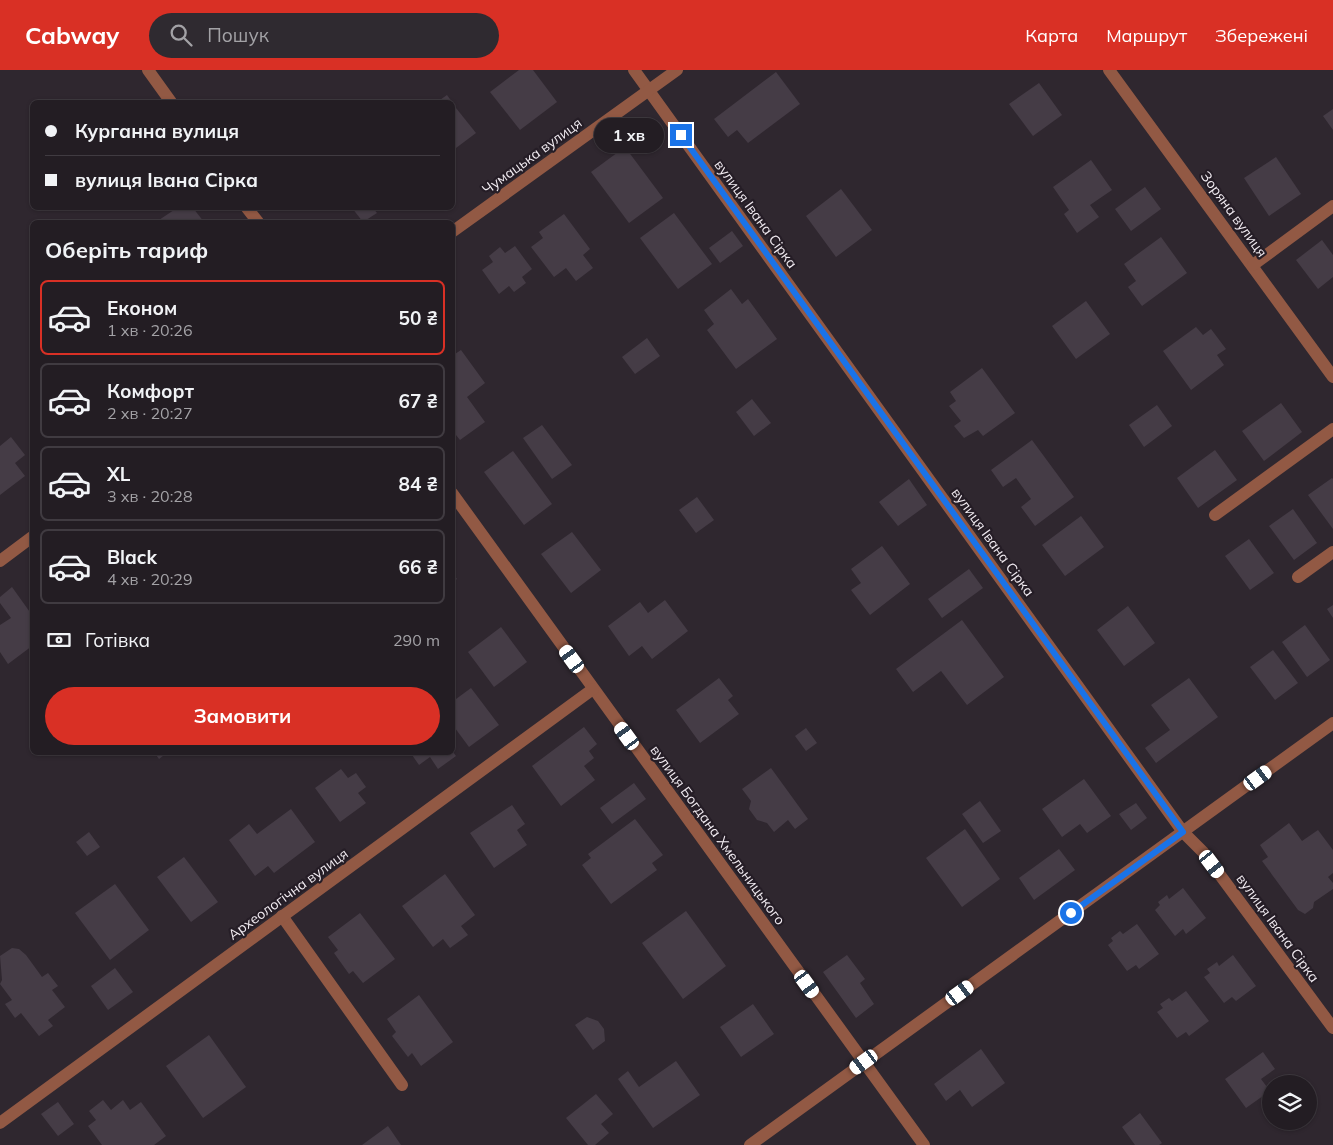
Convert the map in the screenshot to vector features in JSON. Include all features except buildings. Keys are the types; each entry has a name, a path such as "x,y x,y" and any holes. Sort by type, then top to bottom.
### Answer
{"street":[{"path":"148,70 170,100"},
{"name":"вулиця Івана Сірка","path":"634,70 1183,832 1203,852 1333,1028"},
{"name":"Чумацька вулиця","path":"455,230 677,70"},
{"name":"Зоряна вулиця","path":"1109,70 1253,265 1333,378"},
{"path":"1253,265 1333,206"},
{"path":"249,210 256,220"},
{"path":"1215,515 1333,429"},
{"name":"вулиця Богдана Хмельницького","path":"455,497 924,1145"},
{"path":"0,561 30,538"},
{"path":"1298,577 1333,552"},
{"name":"Археологічна вулиця","path":"0,1123 593,689"},
{"path":"750,1145 1333,723"},
{"path":"282,916 402,1085"}],"route":[{"path":"681,135 1183,832 1071,913"}]}
